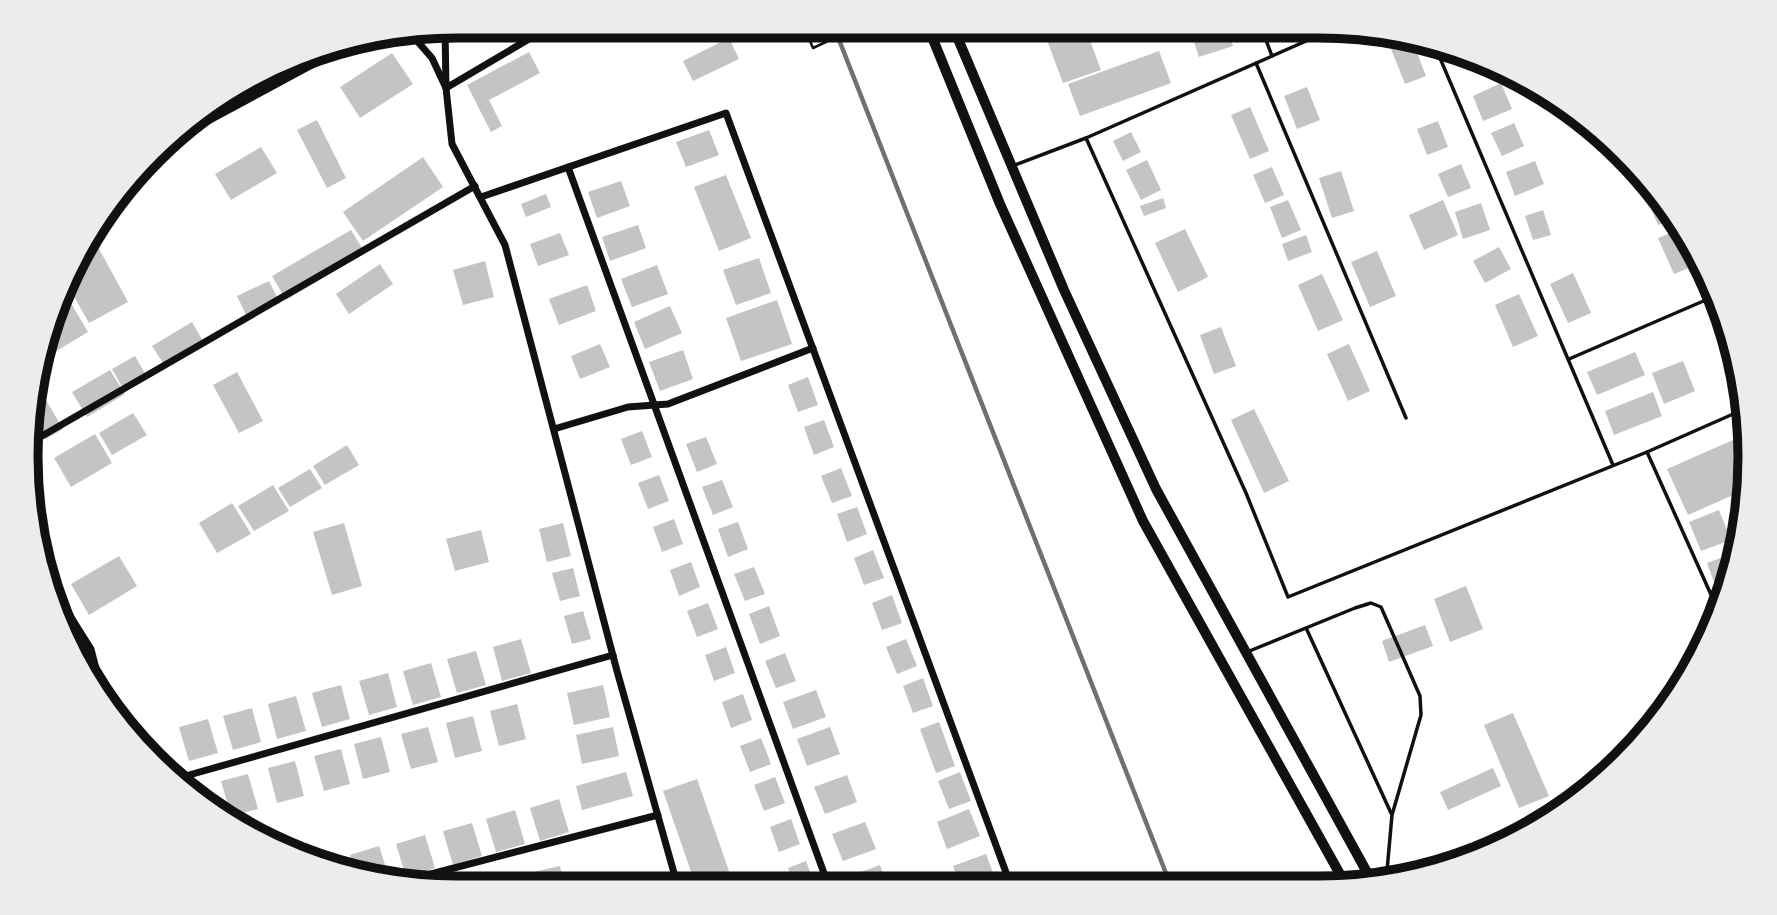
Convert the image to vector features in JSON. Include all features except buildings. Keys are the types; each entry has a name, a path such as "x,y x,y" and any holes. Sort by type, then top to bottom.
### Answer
{"main road":[{"path":"932,38 1000,204 1143,521 1341,876"},
{"path":"957,38 1010,167 1156,489 1368,874"}],"street":[{"path":"445,38 446,88 452,144 505,245 613,655 675,876"},
{"path":"446,88 531,38"},
{"path":"417,40 432,58 446,88"},
{"path":"207,122 313,64"},
{"path":"481,197 726,113 1007,876"},
{"path":"568,167 825,876"},
{"path":"39,438 475,186"},
{"path":"554,429 628,407 668,404 813,348"},
{"path":"68,613 91,649 96,669"},
{"path":"185,776 613,655"},
{"path":"425,875 658,815"}],"lane":[{"path":"1265,38 1272,56"},
{"path":"1010,167 1086,138 1313,38"},
{"path":"1439,56 1613,466"},
{"path":"1256,63 1406,418"},
{"path":"1086,138 1246,493 1288,597 1613,466 1736,413"},
{"path":"1569,359 1708,299"},
{"path":"1647,452 1713,600"},
{"path":"1247,652 1307,630 1355,608 1371,603 1381,607 1420,696 1421,715 1392,815 1387,871"},
{"path":"1307,630 1392,815"}],"path":[{"path":"809,38 813,48 834,38"}],"railway":[{"path":"838,38 1167,876"}]}
